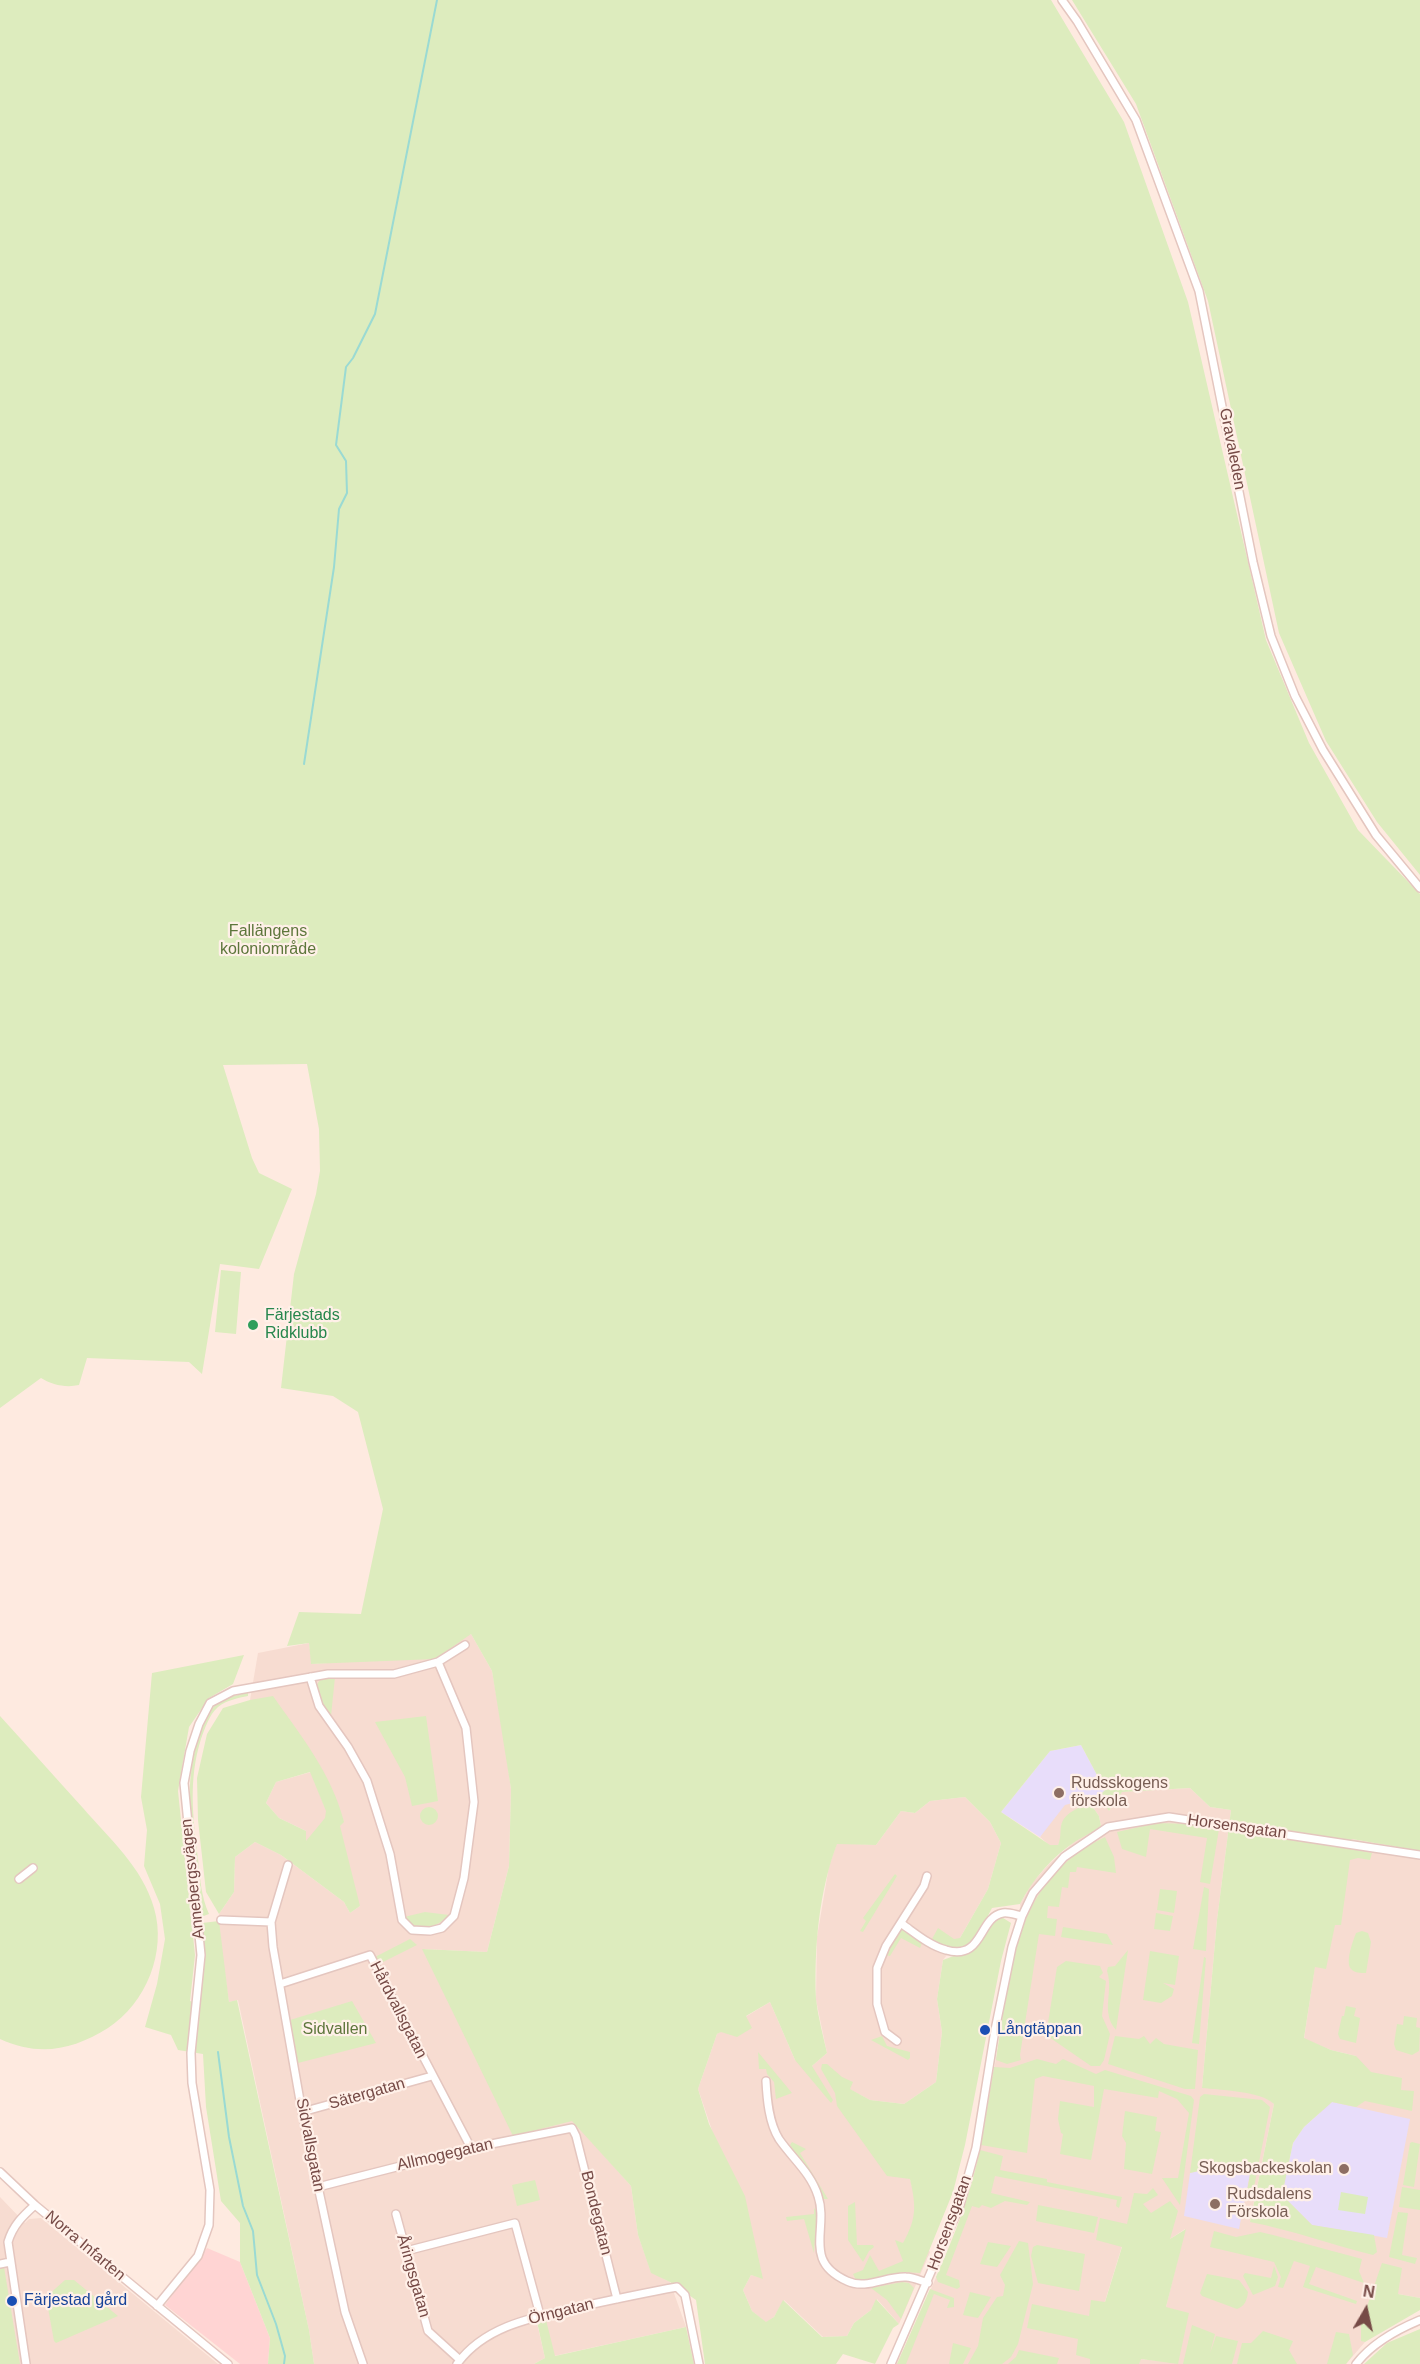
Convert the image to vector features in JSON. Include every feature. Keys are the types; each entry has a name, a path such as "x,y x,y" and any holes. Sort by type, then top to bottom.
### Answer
{"street":[{"name":"Gravaleden","path":"1062,0 1136,120 1199,291 1253,562 1271,636 1295,696 1323,750 1376,835 1420,888"},
{"name":"Annebergsvägen","path":"156,2306 198,2256 209,2225 210,2190 192,2083 191,2053 201,1955 185,1812 184,1783 198,1724 210,1703 233,1691 328,1674 394,1674 438,1662 465,1645"},
{"path":"310,1677 319,1706 348,1747 367,1781 390,1854 402,1920 412,1930 430,1931 442,1928 454,1916 464,1878 474,1802 466,1728 438,1662"},
{"name":"Horsensgatan","path":"891,2364 960,2205 976,2148 995,2030 1012,1947 1022,1916 1033,1893 1064,1857 1108,1827 1169,1817 1420,1855"},
{"name":"Sidvallsgatan","path":"288,1865 271,1922 280,1984 302,2112 345,2312 363,2364"},
{"path":"19,1879 33,1868"},
{"path":"897,2041 885,2032 877,2004 877,1968 886,1946 902,1924 924,1886 927,1876"},
{"path":"902,1924 945,1950 962,1952 975,1944 994,1917 1004,1912 1022,1916"},
{"path":"221,1920 271,1922"},
{"name":"Hårdvallsgatan","path":"280,1984 370,1956 471,2148"},
{"name":"Sätergatan","path":"302,2112 432,2076"},
{"name":"Horsensgatan","path":"766,2081 771,2118 778,2138 798,2161 818,2195 820,2212 818,2247 825,2263 849,2282 866,2284 905,2277 928,2283"},
{"name":"Allmogegatan","path":"318,2187 471,2148 572,2128"},
{"name":"Bondegatan","path":"572,2128 617,2298"},
{"name":"Norra Infarten","path":"0,2172 35,2205 228,2364"},
{"path":"26,2364 8,2242 18,2222 35,2205"},
{"name":"Åringsgatan","path":"396,2214 429,2331 458,2362"},
{"path":"406,2251 515,2223 540,2315"},
{"path":"0,2265 10,2262"},
{"name":"Örngatan","path":"458,2362 491,2335 509,2325 540,2315 678,2287 686,2295 699,2364"},
{"path":"1356,2364 1375,2345 1403,2327 1420,2320"}],"shaded area":[{"path":"471,1634 492,1671 505,1744 511,1789 509,1866 487,1952 423,1949 631,2186 638,2235 651,2272 670,2282 686,2327 554,2356 545,2320 537,2323 545,2358 534,2364 314,2364 309,2330 238,2000 229,2002 218,1927 219,1914 234,1892 235,1857 255,1842 281,1855 344,1902 350,1913 360,1906 305,1850 306,1831 279,1818 266,1803 276,1782 311,1772 326,1810 312,1764 250,1700 258,1653 309,1643 312,1664 372,1660"},
{"path":"1081,1745 1109,1811 1122,1792 1190,1788 1210,1807 1231,1810 1217,1920 1202,2088 1247,2077 1274,2104 1250,2221 1356,2056 1331,2050 1304,2039 1329,1872 1352,1839 1420,1851 1420,2298 1398,2294 1361,2324 1361,2340 1365,2342 1346,2364 1139,2364 1140,2359 1178,2363 1166,2307 1185,2229 1170,2239 1122,2246 1099,2321 1090,2364 897,2364 958,2229 971,2189 1015,1950 1023,1924 1020,1904 1031,1884 1051,1862 1075,1841 1101,1826 1099,1816 1090,1803 1061,1825 1062,1837 1058,1845 1049,1845 1040,1837"},
{"name":"Rudsskogens förskola","path":"1081,1745 1105,1790 1099,1796 1065,1805 1040,1837 1001,1812 1050,1751"},
{"path":"965,1797 990,1822 1001,1843 988,1889 960,1938 943,1960 937,1999 942,2032 936,2082 904,2104 870,2100 849,2089 910,2178 916,2203 913,2225 930,2252 899,2324 877,2299 871,2310 854,2323 847,2336 823,2337 784,2300 774,2317 766,2323 752,2311 743,2290 751,2275 762,2278 698,2089 717,2034 770,2002 795,2060 812,2066 827,2053 816,2000 817,1937 829,1866 837,1843 876,1845 901,1811 915,1813 930,1801"},
{"name":"Skogsbackeskolan","path":"1332,2102 1410,2119 1387,2238 1312,2225 1282,2195 1293,2143 1304,2127"},
{"name":"Rudsdalens Förskola","path":"1211,2168 1250,2174 1239,2229 1184,2216 1190,2173"},
{"path":"0,2197 25,2223 29,2219 41,2218 218,2364 0,2364"},
{"path":"207,2248 240,2262 270,2338 268,2364 240,2364 165,2305"}],"green space":[{"name":"Fallängens koloniområde","path":"0,0 1051,0 1124,122 1188,302 1266,640 1309,743 1358,830 1420,894 1420,1851 1352,1839 1346,1848 1372,1853 1370,1860 1358,1858 1350,1860 1341,1925 1335,1925 1326,1969 1315,1967 1304,2038 1331,2050 1356,2056 1371,2072 1402,2078 1401,2090 1414,2091 1412,2111 1365,2101 1356,2107 1332,2102 1304,2127 1293,2143 1282,2195 1312,2225 1374,2235 1377,2252 1373,2255 1250,2222 1274,2104 1260,2096 1202,2088 1217,1920 1231,1810 1210,1807 1190,1788 1122,1792 1109,1811 1099,1796 1105,1790 1081,1745 1050,1751 1001,1812 1050,1845 1058,1845 1065,1817 1090,1803 1099,1816 1101,1826 1067,1847 1051,1861 1037,1877 1020,1904 992,1908 976,1937 963,1947 945,1946 932,1939 938,1928 954,1939 960,1938 988,1889 1001,1843 990,1822 965,1797 930,1801 915,1813 901,1811 876,1845 837,1844 822,1900 816,1960 816,1999 827,2053 812,2066 833,2100 831,2103 795,2060 770,2002 746,2016 752,2028 737,2037 721,2032 717,2034 698,2089 709,2124 745,2196 763,2279 751,2275 743,2290 752,2311 766,2322 774,2317 783,2300 822,2337 847,2336 854,2323 871,2310 876,2299 899,2324 893,2328 875,2364 843,2354 836,2364 705,2364 696,2300 670,2282 651,2273 638,2235 631,2186 572,2121 513,2136 422,1949 487,1952 509,1866 511,1789 492,1671 471,1634 435,1659 311,1664 309,1643 287,1646 299,1612 361,1614 383,1509 358,1412 333,1396 281,1388 294,1274 320,1171 319,1129 307,1064 223,1065 252,1158 259,1173 292,1189 259,1269 220,1264 202,1374 189,1362 87,1358 79,1385 59,1385 41,1378 0,1408"},
{"path":"1072,0 1420,0 1420,875 1377,822 1326,741 1279,633 1208,301 1136,104"},
{"path":"221,1270 241,1272 236,1334 215,1332"},
{"path":"244,1655 233,1684 209,1698 189,1727 178,1791 195,1955 190,2001 200,2005 204,1960 202,1923 219,1921 229,2002 237,2000 309,2330 314,2364 268,2364 270,2338 240,2262 240,2223 221,2201 206,2107 203,2054 178,2050 171,2035 145,2027 157,1984 165,1939 160,1904 144,1866 147,1830 141,1797 152,1673"},
{"path":"322,1677 335,1677 331,1716 321,1704 316,1686"},
{"path":"248,1693 248,1696 229,1701 215,1710 206,1726 197,1754 193,1784 193,1814 201,1887 209,1914 201,1917 190,1825 190,1780 193,1758 202,1726 211,1709 225,1699"},
{"path":"273,1696 305,1741 332,1788 344,1822 340,1826 360,1906 350,1913 344,1902 281,1855 255,1842 235,1857 234,1892 219,1914 206,1892 198,1820 197,1778 207,1734 223,1708","holes":["310,1772 326,1811 325,1818 306,1841 306,1831 279,1818 266,1803 276,1782"]},
{"path":"0,1716 114,1842 142,1880 154,1908 158,1942 155,1959 143,1991 133,2005 108,2028 82,2042 69,2046 28,2048 0,2039"},
{"path":"426,1716 438,1801 412,1806 405,1777 375,1722"},
{"path":"429,1807 435,1810 438,1816 435,1822 429,1825 423,1822 420,1816 423,1810"},
{"path":"1157,1823 1193,1824 1219,1829 1210,1884 1200,1882 1207,1838 1150,1829 1146,1857 1122,1849 1117,1832"},
{"path":"1105,1837 1114,1857 1116,1873 1077,1867 1076,1872 1070,1872 1068,1888 1062,1887 1059,1907 1048,1906 1047,1918 1057,1919 1055,1936 1039,1934 1021,2060 1007,2064 996,2060 1013,1962 1021,1932 1034,1903 1051,1878 1074,1856"},
{"path":"895,1874 897,1876 863,1932 860,1931 866,1921 863,1918"},
{"path":"1204,1887 1209,1889 1206,1951 1193,1949"},
{"path":"1160,1889 1177,1891 1174,1913 1157,1910"},
{"path":"425,1912 449,1915 444,1920 426,1927 415,1925 404,1917"},
{"path":"1156,1913 1173,1916 1170,1931 1154,1929"},
{"path":"997,1914 1011,1923 1001,1961 965,2145 953,2192 920,2273 903,2272 863,2281 856,2280 853,2274 863,2270 870,2255 879,2271 903,2261 895,2240 903,2243 908,2234 914,2212 913,2197 910,2179 887,2176 837,2106 835,2093 821,2069 822,2064 827,2064 842,2077 853,2082 850,2089 870,2100 904,2104 936,2082 942,2032 937,1999 943,1960 975,1948"},
{"path":"1063,1927 1107,1934 1113,1945 1061,1937"},
{"path":"903,1929 923,1941 920,1948 901,1938 890,1956 885,1955 899,1930"},
{"path":"1362,1931 1368,1933 1371,1942 1366,1973 1352,1970 1349,1966 1350,1951 1356,1933"},
{"path":"410,1939 417,1945 379,1964 375,1957"},
{"path":"1128,1950 1116,2030 1109,2016 1107,1971 1108,1967 1115,1966"},
{"path":"1150,1951 1179,1956 1175,1985 1163,1983 1174,1989 1172,1996 1161,2003 1143,2000"},
{"path":"1204,1957 1206,1958 1199,2044 1192,2043"},
{"path":"1066,1961 1100,1966 1103,1973 1099,1977 1106,1981 1102,2016 1110,2034 1104,2060 1100,2066 1091,2066 1046,2035 1057,1967"},
{"name":"Sidvallen","path":"352,2001 376,2043 298,2063 290,2020"},
{"path":"1346,2006 1356,2008 1354,2016 1360,2018 1356,2043 1340,2039 1338,2034"},
{"path":"1404,2016 1417,2018 1416,2027 1420,2028 1419,2051 1412,2055 1396,2050 1394,2044 1397,2024 1403,2025"},
{"path":"882,2036 887,2046 910,2052 910,2058 908,2060 871,2040"},
{"path":"1115,2036 1139,2039 1144,2036 1150,2044 1156,2038 1164,2044 1198,2050 1195,2089 1185,2089 1108,2064"},
{"path":"758,2052 792,2093 776,2099 774,2082 766,2069 759,2069"},
{"path":"1037,2059 1056,2064 1063,2059 1096,2074 1105,2070 1191,2096 1194,2100 1180,2205 1162,2178 1178,2178 1189,2113 1177,2099 1159,2091 1158,2098 1104,2089 1091,2160 1060,2154 1063,2134 1058,2119 1060,2101 1094,2107 1094,2086 1043,2076 1035,2079 1027,2153 981,2145 994,2067 1010,2068"},
{"path":"1204,2094 1262,2100 1270,2107 1254,2187 1250,2194 1247,2192 1250,2174 1211,2168 1190,2173 1200,2097"},
{"path":"1125,2111 1157,2117 1155,2131 1161,2132 1152,2174 1124,2169 1126,2143 1122,2136"},
{"path":"792,2142 806,2149 800,2153 828,2199 822,2199 813,2179 790,2145"},
{"path":"1412,2142 1420,2144 1414,2187 1403,2185"},
{"path":"980,2150 1003,2156 1000,2170 1122,2197 1119,2208 1116,2206 1117,2200 995,2176 991,2193 1030,2202 1027,2205 1005,2201 991,2208 982,2205 979,2208 972,2206 946,2275 959,2280 960,2287 957,2289 938,2282 936,2277 961,2215"},
{"path":"535,2180 540,2200 517,2206 512,2185"},
{"path":"1402,2187 1420,2190 1420,2210 1399,2207"},
{"path":"1153,2188 1158,2195 1143,2204 1151,2213 1170,2201 1178,2211 1170,2239 1186,2229 1166,2307 1189,2313 1178,2364 1141,2359 1139,2364 1090,2364 1090,2359 1076,2355 1078,2339 1027,2328 1032,2304 1089,2316 1091,2300 1105,2302 1122,2247 1096,2240 1100,2218 1127,2224 1134,2193 1147,2194"},
{"path":"1341,2192 1368,2197 1365,2214 1338,2210"},
{"path":"855,2202 857,2245 873,2245 874,2247 863,2262 848,2240 848,2206"},
{"path":"1038,2205 1098,2217 1094,2233 1036,2221"},
{"path":"814,2208 817,2212 814,2253 804,2219 787,2221 786,2217 814,2214"},
{"path":"1398,2212 1408,2213 1402,2255 1417,2258 1415,2264 1389,2257"},
{"path":"1214,2231 1236,2237 1260,2232 1362,2259 1359,2271 1364,2283 1316,2267 1309,2284 1357,2301 1356,2304 1303,2287 1310,2266 1294,2261 1283,2288 1278,2287 1281,2277 1274,2262 1210,2247"},
{"path":"1019,2241 1028,2243 1033,2284 1018,2344 1011,2357 1002,2364 968,2364 978,2346 983,2318 997,2297 1003,2296 1005,2285 1000,2275"},
{"path":"988,2242 1011,2246 997,2267 980,2264"},
{"path":"1037,2245 1085,2254 1079,2291 1038,2283 1031,2256 1033,2247"},
{"path":"1382,2263 1402,2268 1398,2294 1420,2298 1420,2310 1365,2342 1361,2341 1361,2324"},
{"path":"1274,2266 1278,2277 1275,2286 1253,2295 1243,2276 1245,2273 1271,2278"},
{"path":"0,2267 4,2267 20,2364 0,2364"},
{"path":"1207,2274 1239,2280 1248,2292 1244,2304 1237,2309 1202,2296 1200,2293"},
{"path":"65,2280 74,2280 118,2316 56,2343 46,2297"},
{"path":"902,2282 909,2283 914,2288 901,2319 887,2300 871,2288"},
{"path":"930,2289 954,2298 954,2307 947,2308 950,2300 934,2294 906,2364 897,2364"},
{"path":"970,2292 991,2297 978,2318 963,2315"},
{"path":"546,2320 555,2356 686,2327 694,2364 534,2364 545,2358 537,2322"},
{"path":"1192,2325 1215,2334 1210,2353 1216,2336 1238,2341 1232,2364 1183,2364"},
{"path":"1420,2329 1420,2364 1364,2364 1387,2343"},
{"path":"1263,2331 1293,2341 1289,2350 1297,2364 1237,2364 1242,2343 1251,2343"},
{"path":"1336,2332 1349,2334 1353,2355 1346,2364 1327,2364"},
{"path":"953,2343 971,2348 963,2364 949,2364"},
{"path":"1019,2350 1059,2358 1057,2364 1008,2364 1016,2357"}],"waterway":[{"path":"304,764 334,567 339,509 347,493 346,461 336,445 346,367 353,358 375,314 437,0"},
{"path":"218,2052 229,2137 243,2206 253,2231 257,2275 276,2324 285,2356 284,2364"}],"place":[{"name":"Färjestads Ridklubb","path":"253,1325"},
{"name":"Rudsskogens förskola","path":"1059,1793"},
{"name":"Långtäppan","path":"985,2030"},
{"name":"Skogsbackeskolan","path":"1344,2169"},
{"name":"Rudsdalens Förskola","path":"1215,2204"},
{"name":"Färjestad gård","path":"12,2301"}]}
